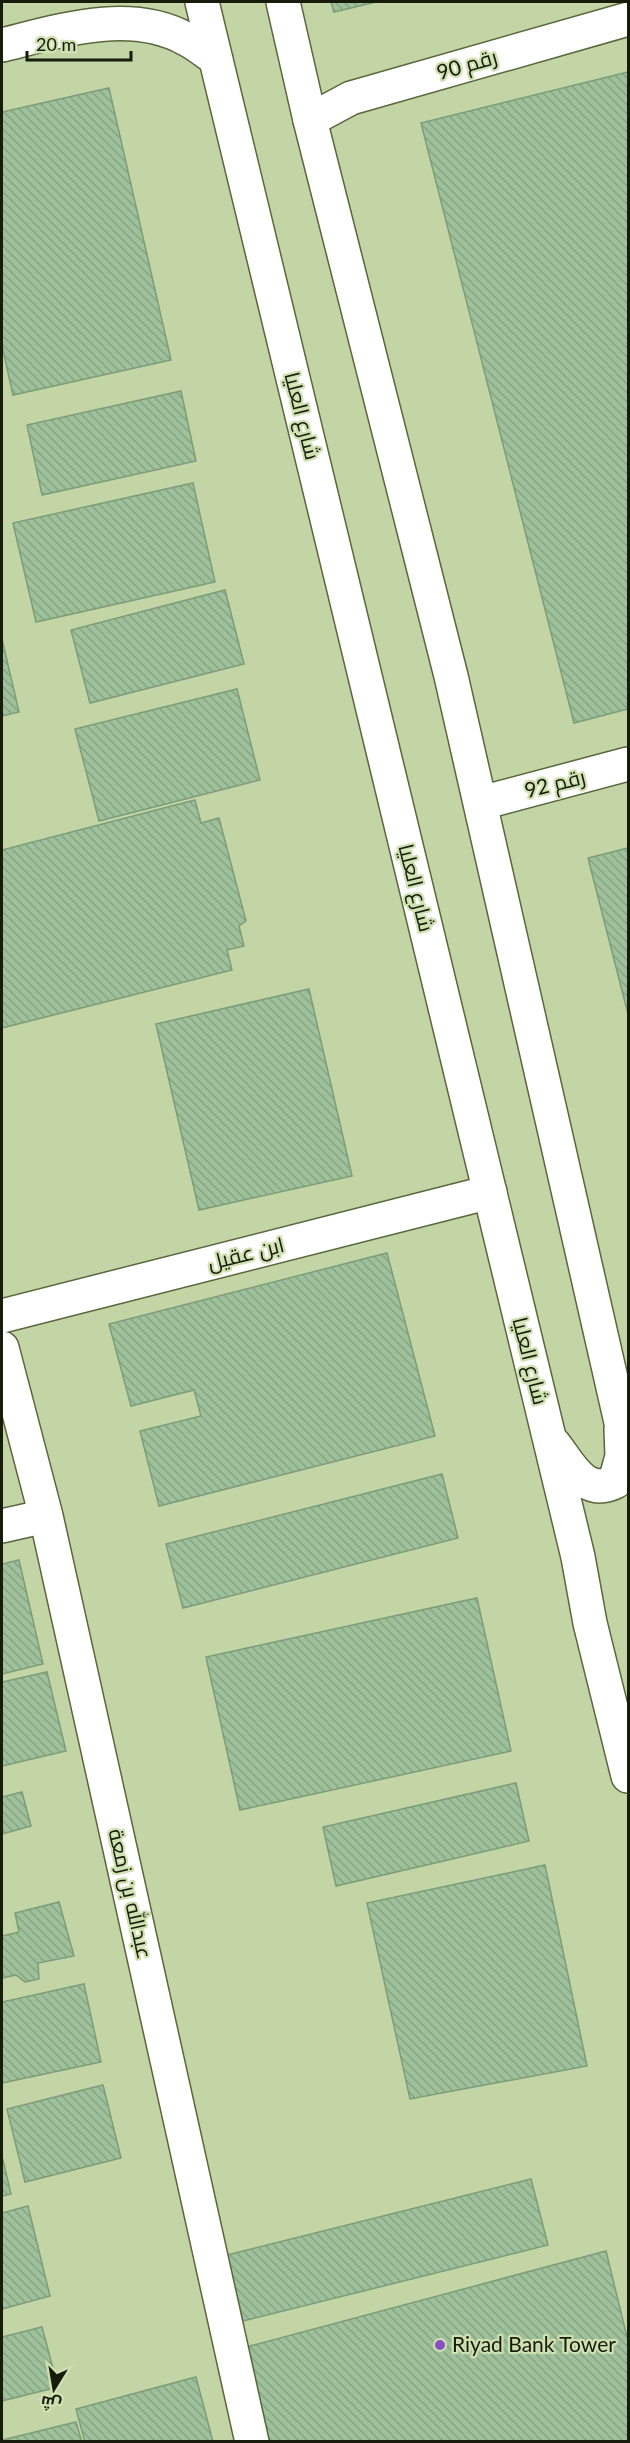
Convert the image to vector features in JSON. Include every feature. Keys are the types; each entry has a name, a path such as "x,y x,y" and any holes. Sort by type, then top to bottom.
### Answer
{"main road":[{"name":"شارع العليا","path":"202,2 578,1557 590,1623 628,1776"},
{"path":"266,2 286,13 310,120 481,802 626,1439 615,1482 607,1485 590,1485 578,1476 549,1437"},
{"path":"2,45 65,16 99,25 142,24 184,38 216,59"},
{"name":"رقم 90","path":"310,120 351,98 628,19"},
{"name":"رقم 92","path":"481,802 628,765"},
{"name":"ابن عقيل","path":"2,1316 489,1192"},
{"name":"عبدالله بن زمعة","path":"2,1348 46,1516 252,2442"},
{"path":"2,1526 46,1516"}],"building":[{"path":"331,2 376,2 334,12"},
{"path":"628,72 628,709 574,723 421,123"},
{"path":"109,88 171,360 13,395 2,346 2,112"},
{"path":"181,391 196,461 42,495 27,425"},
{"path":"193,483 215,582 36,622 13,523"},
{"path":"225,590 244,664 90,703 71,630"},
{"path":"2,639 19,712 2,716"},
{"path":"237,689 260,780 99,821 75,729"},
{"path":"195,800 201,823 219,818 246,921 239,926 244,946 227,950 232,970 2,1028 2,850"},
{"path":"628,848 628,1014 588,858"},
{"path":"309,989 352,1176 199,1210 156,1024"},
{"path":"387,1253 435,1436 159,1506 140,1431 201,1416 194,1390 131,1406 109,1324"},
{"path":"442,1474 458,1538 183,1608 166,1544"},
{"path":"19,1560 43,1664 2,1674 2,1564"},
{"path":"477,1598 511,1751 240,1810 206,1657"},
{"path":"47,1672 66,1751 2,1766 2,1682"},
{"path":"516,1783 529,1841 336,1886 323,1827"},
{"path":"22,1792 31,1826 2,1834 2,1797"},
{"path":"545,1865 587,2066 410,2099 367,1903"},
{"path":"59,1902 74,1956 38,1963 39,1979 25,1982 16,1975 2,1978 2,1936 19,1932 15,1913"},
{"path":"84,1984 101,2062 2,2083 2,2002"},
{"path":"103,2085 121,2158 25,2182 7,2109"},
{"path":"2,2156 11,2194 2,2196"},
{"path":"531,2179 548,2245 243,2321 227,2255"},
{"path":"28,2206 50,2296 2,2309 2,2213"},
{"name":"Riyad Bank Tower","path":"606,2251 628,2341 628,2442 259,2442 235,2350"},
{"path":"42,2327 58,2387 2,2401 2,2337"},
{"path":"196,2377 213,2442 85,2442 76,2409"},
{"path":"76,2422 82,2442 2,2442 2,2440"}],"place":[{"name":"Riyad Bank Tower","path":"440,2345"}]}
